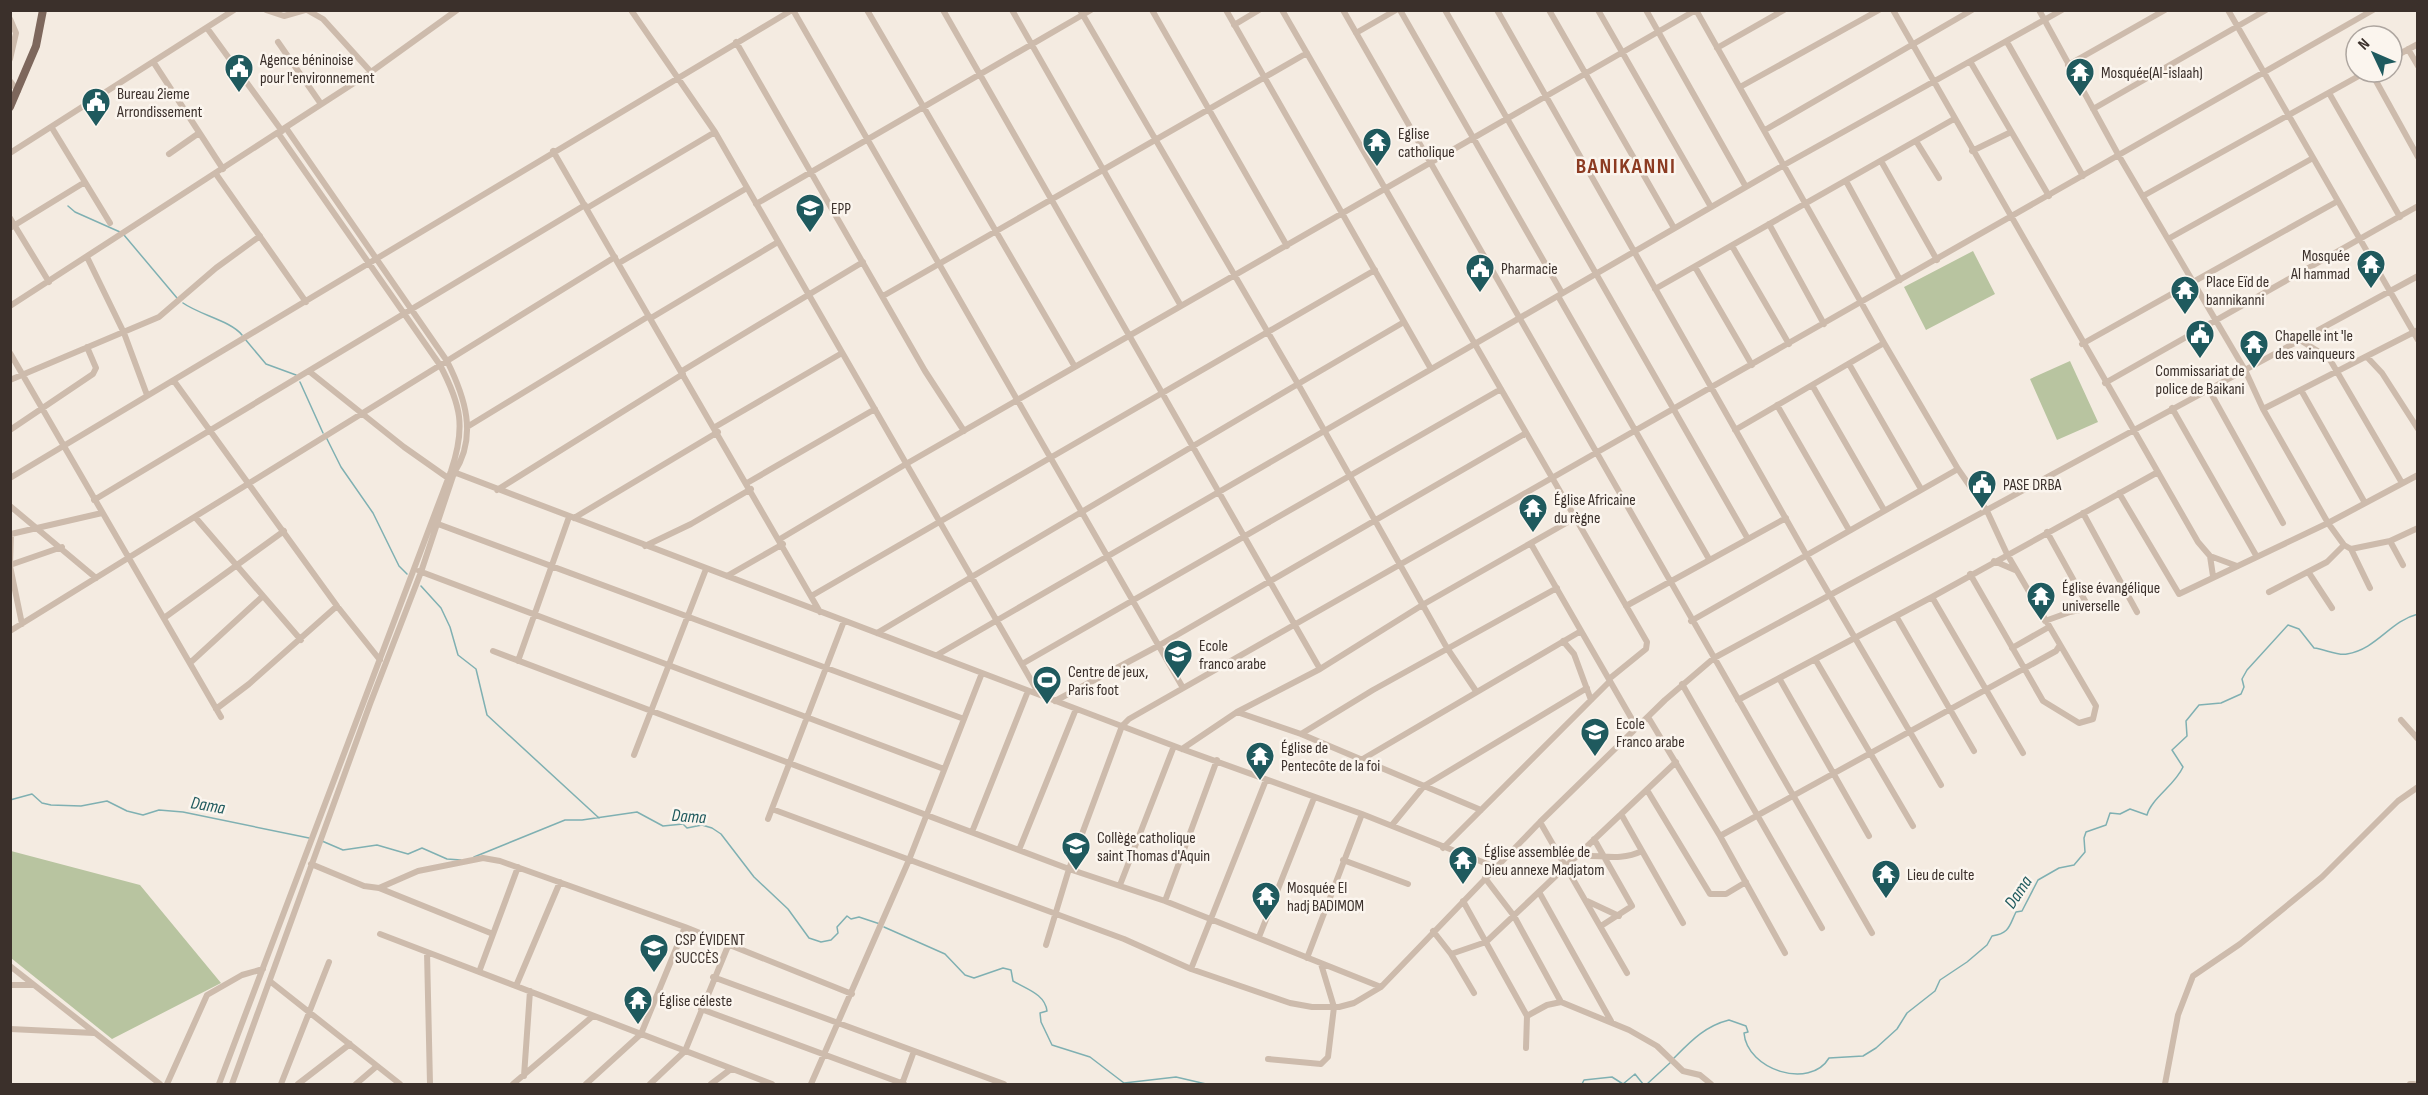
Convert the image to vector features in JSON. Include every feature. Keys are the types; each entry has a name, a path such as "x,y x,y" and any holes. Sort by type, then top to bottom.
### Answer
{"main road":[{"path":"10,107 36,46 43,10"}],"street":[{"path":"10,153 234,10"},
{"path":"266,10 284,16 306,10 323,19 371,72"},
{"path":"320,10 323,19"},
{"path":"10,306 371,72 457,10"},
{"path":"631,10 715,132 1040,694"},
{"path":"10,478 306,303 553,151 792,10 1183,688"},
{"path":"867,10 1075,367"},
{"path":"943,10 1320,669"},
{"path":"1012,10 1181,306"},
{"path":"756,204 1032,45 1082,13 1091,10"},
{"path":"1152,10 1287,246"},
{"path":"1226,10 1431,369"},
{"path":"1234,25 1260,10"},
{"path":"1282,10 1648,645 1610,680 1443,848"},
{"path":"1343,10 1520,317 1668,581 1872,933"},
{"path":"1356,33 1398,10 1473,138 1709,559"},
{"path":"1445,10 1672,410 1748,538"},
{"path":"1497,10 1807,556 1941,785"},
{"path":"1549,10 1674,228"},
{"path":"1598,10 1711,207"},
{"path":"1646,10 1746,187"},
{"path":"1718,48 1784,10"},
{"path":"1740,87 1879,10"},
{"path":"1893,10 2082,344 2198,542 2210,556 2237,566"},
{"path":"1765,129 1972,10"},
{"path":"2039,10 2119,156 2245,370 2263,409 2328,524 2344,545 2351,549 2370,588"},
{"path":"937,656 1674,228 2062,10"},
{"path":"2068,64 2165,10"},
{"path":"2228,10 2418,340"},
{"path":"2093,109 2266,10"},
{"path":"1046,945 1069,869 1122,726 1129,719 2373,10"},
{"path":"728,576 964,430 1696,11 1765,129 1884,343 1958,469 1987,511 2007,554 2096,706 2096,713 2088,722 2079,723 2047,704 2023,668 1970,574"},
{"path":"1082,13 1351,475 1447,648 1476,691"},
{"path":"10,19 16,33 10,59"},
{"path":"207,28 447,361 461,390 467,427 463,459 451,474 413,569 219,1084"},
{"path":"278,42 321,104"},
{"path":"736,42 863,262 964,430"},
{"path":"2007,42 2083,176"},
{"path":"2404,51 2418,44"},
{"path":"2408,49 2418,66"},
{"path":"883,296 1307,53"},
{"path":"154,63 223,169"},
{"path":"1971,63 2049,196"},
{"path":"10,81 18,91"},
{"path":"2143,196 2346,84"},
{"path":"2375,84 2418,157"},
{"path":"2329,93 2400,217"},
{"path":"1655,289 1954,119"},
{"path":"52,128 110,223"},
{"path":"232,1084 386,662 422,572 459,447 460,416 453,389 440,365 368,263 282,130"},
{"path":"94,500 586,206 715,132"},
{"path":"1972,151 2012,132"},
{"path":"169,154 199,133"},
{"path":"1916,141 1939,178"},
{"path":"553,151 813,595 820,612"},
{"path":"2168,239 2313,158"},
{"path":"1881,161 1937,260"},
{"path":"216,174 306,303"},
{"path":"1846,181 1900,280"},
{"path":"13,227 85,182"},
{"path":"619,263 747,188"},
{"path":"2082,344 2338,201"},
{"path":"2105,383 2418,206"},
{"path":"10,218 13,227 49,282"},
{"path":"1769,224 1824,324"},
{"path":"10,380 124,333 166,312 216,268 260,236"},
{"path":"467,427 562,366 778,242"},
{"path":"1732,246 1789,344"},
{"path":"87,257 124,333 147,395"},
{"path":"10,631 615,257"},
{"path":"497,490 683,372 863,262"},
{"path":"1695,267 1752,365"},
{"path":"813,595 939,520 1375,270"},
{"path":"772,809 1124,939 1191,969 1290,1003 1312,1007 1334,1007 1354,1003 1381,987 1540,822 1682,684 1714,658 1831,597 2208,388 2418,276"},
{"path":"877,633 970,576 1404,322"},
{"path":"2263,409 2415,332"},
{"path":"2300,340 2329,358 2402,483"},
{"path":"1735,430 1884,343"},
{"path":"10,430 95,371 87,347"},
{"path":"10,353 221,717"},
{"path":"518,661 572,517 842,353"},
{"path":"2367,357 2382,373 2418,429"},
{"path":"1849,364 1921,489"},
{"path":"310,372 361,414 451,474 572,517 1182,749 1392,825 1443,848 1495,867"},
{"path":"174,381 337,606 378,660 386,662"},
{"path":"1812,385 1884,510"},
{"path":"1022,664 1501,388"},
{"path":"2208,388 2283,524"},
{"path":"2301,390 2365,504"},
{"path":"1777,405 1849,530"},
{"path":"2172,408 2257,557"},
{"path":"645,546 691,524 875,410"},
{"path":"1054,701 1158,645 1526,433"},
{"path":"1691,621 1958,469"},
{"path":"1738,700 1932,597 2158,472"},
{"path":"2119,493 2177,593 2328,524 2418,475"},
{"path":"10,506 62,547 96,578"},
{"path":"22,624 10,565 11,534 102,513"},
{"path":"2084,513 2137,612"},
{"path":"195,517 301,640"},
{"path":"1182,749 1237,712 1320,669 1424,604 1575,518"},
{"path":"1626,606 1786,518"},
{"path":"438,524 964,719"},
{"path":"2351,549 2390,541 2418,528"},
{"path":"164,618 284,531"},
{"path":"2012,648 2047,624 2070,612 2089,608 2047,532"},
{"path":"2390,541 2403,565"},
{"path":"1532,544 1637,728"},
{"path":"2269,592 2327,562 2344,545"},
{"path":"10,565 62,547"},
{"path":"2210,556 2213,576"},
{"path":"1994,561 2016,570"},
{"path":"413,569 668,663 944,769"},
{"path":"634,755 706,569"},
{"path":"2309,573 2332,608"},
{"path":"1301,734 1447,648 1557,588"},
{"path":"190,663 263,596"},
{"path":"1932,597 2023,753"},
{"path":"216,709 301,640 337,606"},
{"path":"1896,616 1974,752"},
{"path":"768,819 824,668 844,621"},
{"path":"1361,760 1581,631"},
{"path":"1563,641 1574,654 1591,700"},
{"path":"1720,836 2056,651 2060,645"},
{"path":"493,651 1069,869 1165,901 1381,987"},
{"path":"1815,659 1913,825"},
{"path":"811,1084 840,1023 909,860 982,672"},
{"path":"1779,678 1869,836"},
{"path":"1682,684 1822,928"},
{"path":"1392,825 1424,786 1587,688"},
{"path":"972,832 1028,691"},
{"path":"1018,850 1076,709"},
{"path":"1237,712 1301,734 1481,810"},
{"path":"1648,717 1720,836 1785,952"},
{"path":"2401,720 2418,739"},
{"path":"1120,885 1174,746"},
{"path":"1165,901 1217,760"},
{"path":"1451,954 1486,942 1676,762"},
{"path":"1191,969 1266,780"},
{"path":"2165,1084 2178,1015 2193,976 2240,944 2322,877 2398,801 2418,787"},
{"path":"1647,790 1710,894 1726,894 1746,882"},
{"path":"1258,937 1314,798"},
{"path":"1306,958 1362,814"},
{"path":"1621,814 1683,923"},
{"path":"1540,822 1627,973"},
{"path":"1594,839 1632,906 1601,926"},
{"path":"1576,856 1596,855 1605,858 1632,855 1642,851"},
{"path":"379,888 418,871 483,858 518,867 685,927 852,994"},
{"path":"1343,860 1408,884"},
{"path":"304,862 363,886 379,888 493,934"},
{"path":"479,972 518,867"},
{"path":"1485,878 1514,916 1561,1002"},
{"path":"516,986 560,882"},
{"path":"1539,892 1611,1021"},
{"path":"1463,901 1527,1016 1526,1048"},
{"path":"1587,901 1618,916"},
{"path":"586,1084 641,1034 685,927"},
{"path":"1433,931 1451,954 1474,993"},
{"path":"380,934 772,1084"},
{"path":"650,1084 685,1051 713,977 728,946"},
{"path":"427,952 430,1084"},
{"path":"281,1084 329,962"},
{"path":"1268,1059 1311,1065 1325,1061 1330,1044 1334,1007 1321,964"},
{"path":"10,966 160,1084"},
{"path":"167,1084 207,995 242,975 263,969"},
{"path":"713,977 1004,1084"},
{"path":"271,982 400,1084"},
{"path":"10,985 33,985"},
{"path":"524,1076 530,991"},
{"path":"1527,1016 1539,1008 1561,1002 1611,1021 1657,1046 1683,1071 1700,1075 1712,1084"},
{"path":"701,1009 903,1084 914,1051"},
{"path":"513,1084 593,1016"},
{"path":"10,1029 94,1033"},
{"path":"298,1084 350,1044"},
{"path":"356,1084 377,1066"},
{"path":"711,1084 730,1069"}],"green space":[{"path":"1973,251 1995,294 1926,330 1904,287"},
{"path":"2070,361 2098,422 2057,440 2030,379"},
{"path":"11,851 140,885 221,983 112,1039 11,958"}],"waterway":[{"path":"68,206 75,212 120,232"},
{"path":"124,235 177,298"},
{"path":"183,303 231,326 242,335"},
{"path":"245,339 266,364 296,375"},
{"path":"300,382 323,433"},
{"path":"326,437 341,467 373,513 399,566 407,574"},
{"path":"421,586 441,608 450,627 458,655 476,669 487,715 599,818"},
{"name":"Dama","path":"1674,1058 1706,1030 1729,1020 1746,1026 1748,1032 1744,1033 1748,1046 1756,1057 1767,1066 1781,1071 1795,1074 1808,1073 1820,1068 1829,1058 1863,1056 1876,1048 1897,1029 1907,1013 1935,991 1940,980 1967,962 1987,945 1992,936 2006,931 2016,912 2022,911 2038,880 2059,868 2074,865 2085,852 2086,832 2106,825 2110,813 2120,814 2130,809 2147,815 2153,803 2175,780 2183,767 2172,750 2187,736 2186,721 2199,705 2221,703 2241,694 2244,687 2242,679 2247,670 2288,625 2299,629 2314,648 2347,654 2367,647 2399,622 2418,614"},
{"name":"Dama","path":"10,800 32,794 42,803 51,805 81,806 107,801 127,811 143,815 159,810 183,812 309,838"},
{"name":"Dama","path":"474,857 565,820 582,820 637,812 663,826 683,824 687,828 702,825 721,834 754,877 788,909 809,938 821,942 831,940 838,933 837,927 847,916 851,919 859,917 880,924"},
{"name":"Dama","path":"322,841 343,850 377,845 408,854 422,848 447,859 461,860"},
{"name":"Dama","path":"884,927 945,954 965,975 974,978 1003,968 1011,970 1013,981 1043,1000 1047,1011 1040,1013 1041,1022 1052,1045 1090,1057 1124,1083 1176,1077 1206,1084"},
{"name":"Dama","path":"1582,1084 1584,1080 1612,1077 1623,1084 1635,1074 1643,1084 1647,1084 1671,1062"},
{"name":"Dama","path":"1208,1084 1224,1084"}],"place":[{"name":"Agence béninoise pour l'environnement","path":"239,94"},
{"name":"Mosquée(Al-islaah)","path":"2080,98"},
{"name":"Bureau 2ieme Arrondissement","path":"96,128"},
{"name":"Eglise catholique","path":"1377,168"},
{"name":"EPP","path":"810,234"},
{"name":"Mosquée Al hammad","path":"2371,290"},
{"name":"Pharmacie","path":"1480,294"},
{"name":"Place Eïd de bannikanni","path":"2185,316"},
{"name":"Commissariat de police de Baikani","path":"2200,360"},
{"name":"Chapelle int 'le des vainqueurs","path":"2254,370"},
{"name":"PASE DRBA","path":"1982,510"},
{"name":"Église Africaine du règne","path":"1533,534"},
{"name":"Église évangélique universelle","path":"2041,622"},
{"name":"Ecole franco arabe","path":"1178,680"},
{"name":"Centre de jeux, Paris foot","path":"1047,706"},
{"name":"Ecole Franco arabe","path":"1595,758"},
{"name":"Église de Pentecôte de la foi","path":"1260,782"},
{"name":"Collège catholique saint Thomas d'Aquin","path":"1076,872"},
{"name":"Église assemblée de Dieu annexe Madjatom","path":"1463,886"},
{"name":"Lieu de culte","path":"1886,900"},
{"name":"Mosquée El hadj BADIMOM","path":"1266,922"},
{"name":"CSP ÉVIDENT SUCCÈS","path":"654,974"},
{"name":"Église céleste","path":"638,1026"}],"district":[{"name":"BANIKANNI","path":"1626,165"}]}
